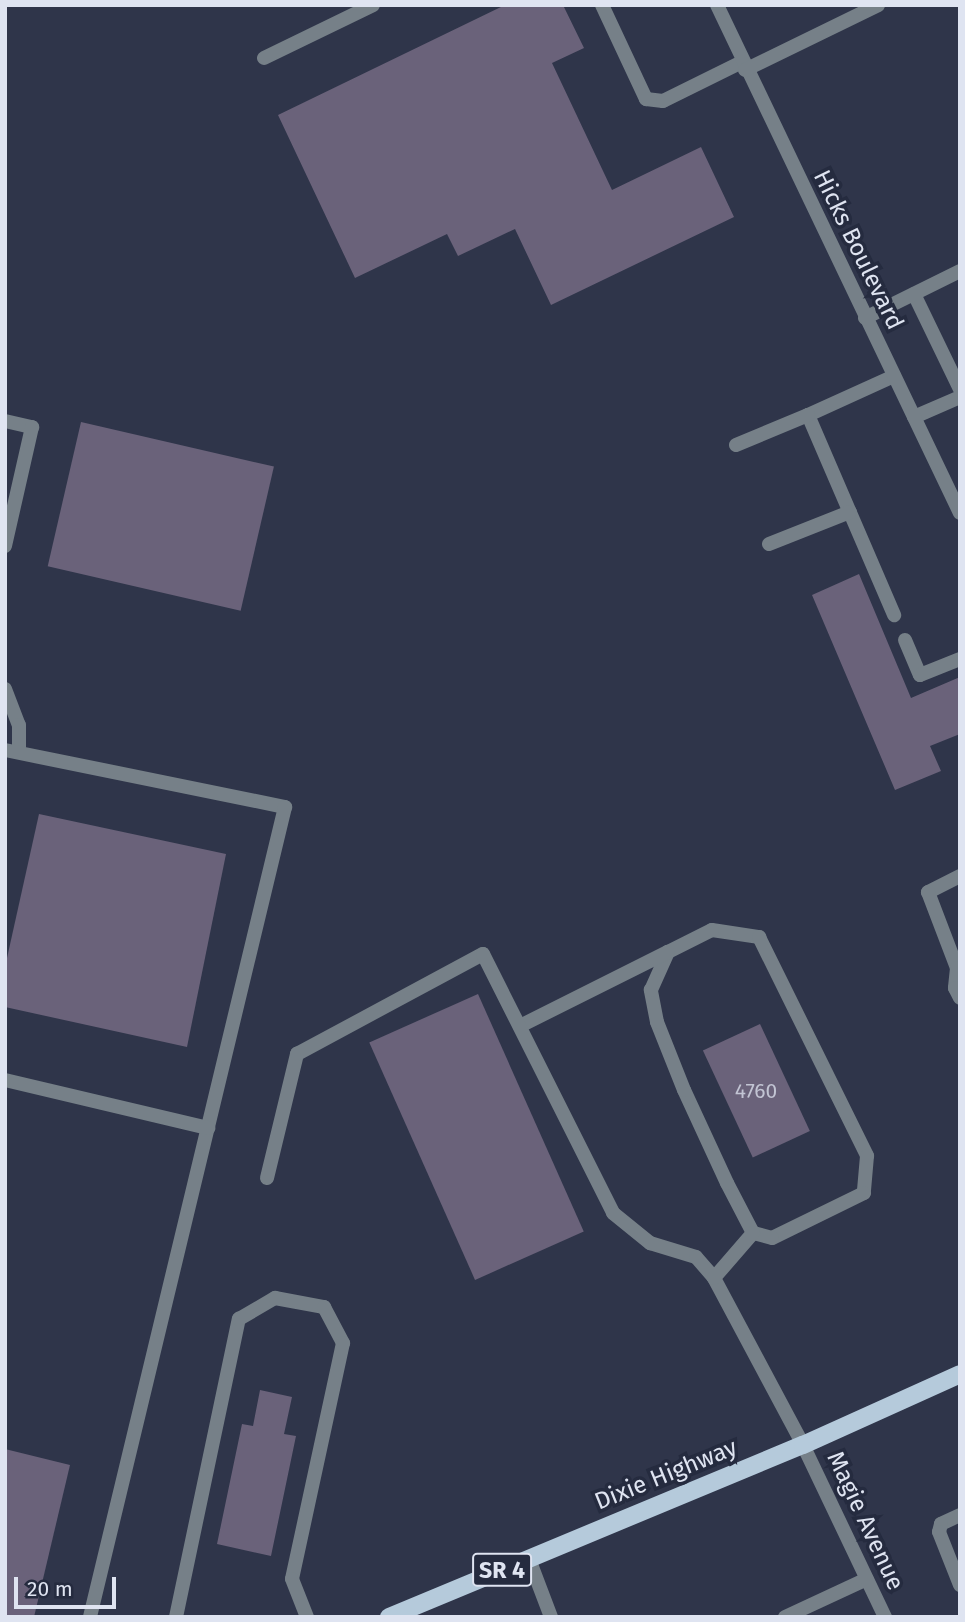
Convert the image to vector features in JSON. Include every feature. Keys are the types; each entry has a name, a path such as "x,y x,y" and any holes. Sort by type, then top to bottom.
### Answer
{"main road":[{"name":"Dixie Highway","path":"389,1617 803,1445 960,1374"}],"street":[{"path":"264,58 373,5"},
{"path":"602,5 646,99 663,101 878,5"},
{"name":"Hicks Boulevard","path":"717,5 960,513"},
{"path":"865,318 960,271"},
{"path":"914,294 960,389"},
{"path":"736,445 894,376"},
{"path":"914,417 960,397"},
{"path":"808,415 894,615"},
{"path":"5,421 32,427 5,545"},
{"path":"769,544 850,512"},
{"path":"905,640 920,675 960,659"},
{"path":"5,690 19,725 12,751 285,807 90,1617"},
{"path":"958,992 958,968 928,892 960,876"},
{"path":"520,1026 668,952 712,930 759,937 867,1156 864,1193 772,1238 753,1233 684,1090 657,1022 651,990 668,952"},
{"name":"Magie Avenue","path":"267,1178 297,1054 484,954 613,1213 650,1242 696,1257 714,1278 803,1445 885,1617"},
{"path":"5,1080 208,1128"},
{"path":"714,1278 753,1233"},
{"path":"176,1617 239,1319 275,1298 324,1307 343,1343 292,1579 307,1617"},
{"path":"960,1515 941,1524 939,1532 960,1585"},
{"path":"529,1559 551,1617"},
{"path":"785,1617 867,1579"}],"building":[{"path":"505,5 563,5 584,48 552,63 612,190 701,147 734,217 551,305 515,229 458,256 447,234 355,278 278,115"},
{"path":"81,422 274,467 241,611 48,566"},
{"path":"859,574 911,698 960,677 960,734 930,746 941,771 895,790 812,595"},
{"path":"39,814 226,854 187,1047 5,1007 5,967"},
{"path":"478,994 584,1232 475,1280 369,1042"},
{"path":"760,1024 810,1131 753,1158 703,1051"},
{"path":"260,1390 292,1397 284,1434 296,1436 271,1556 217,1544 242,1424 253,1426"},
{"path":"5,1449 70,1465 34,1617 5,1617"}]}
